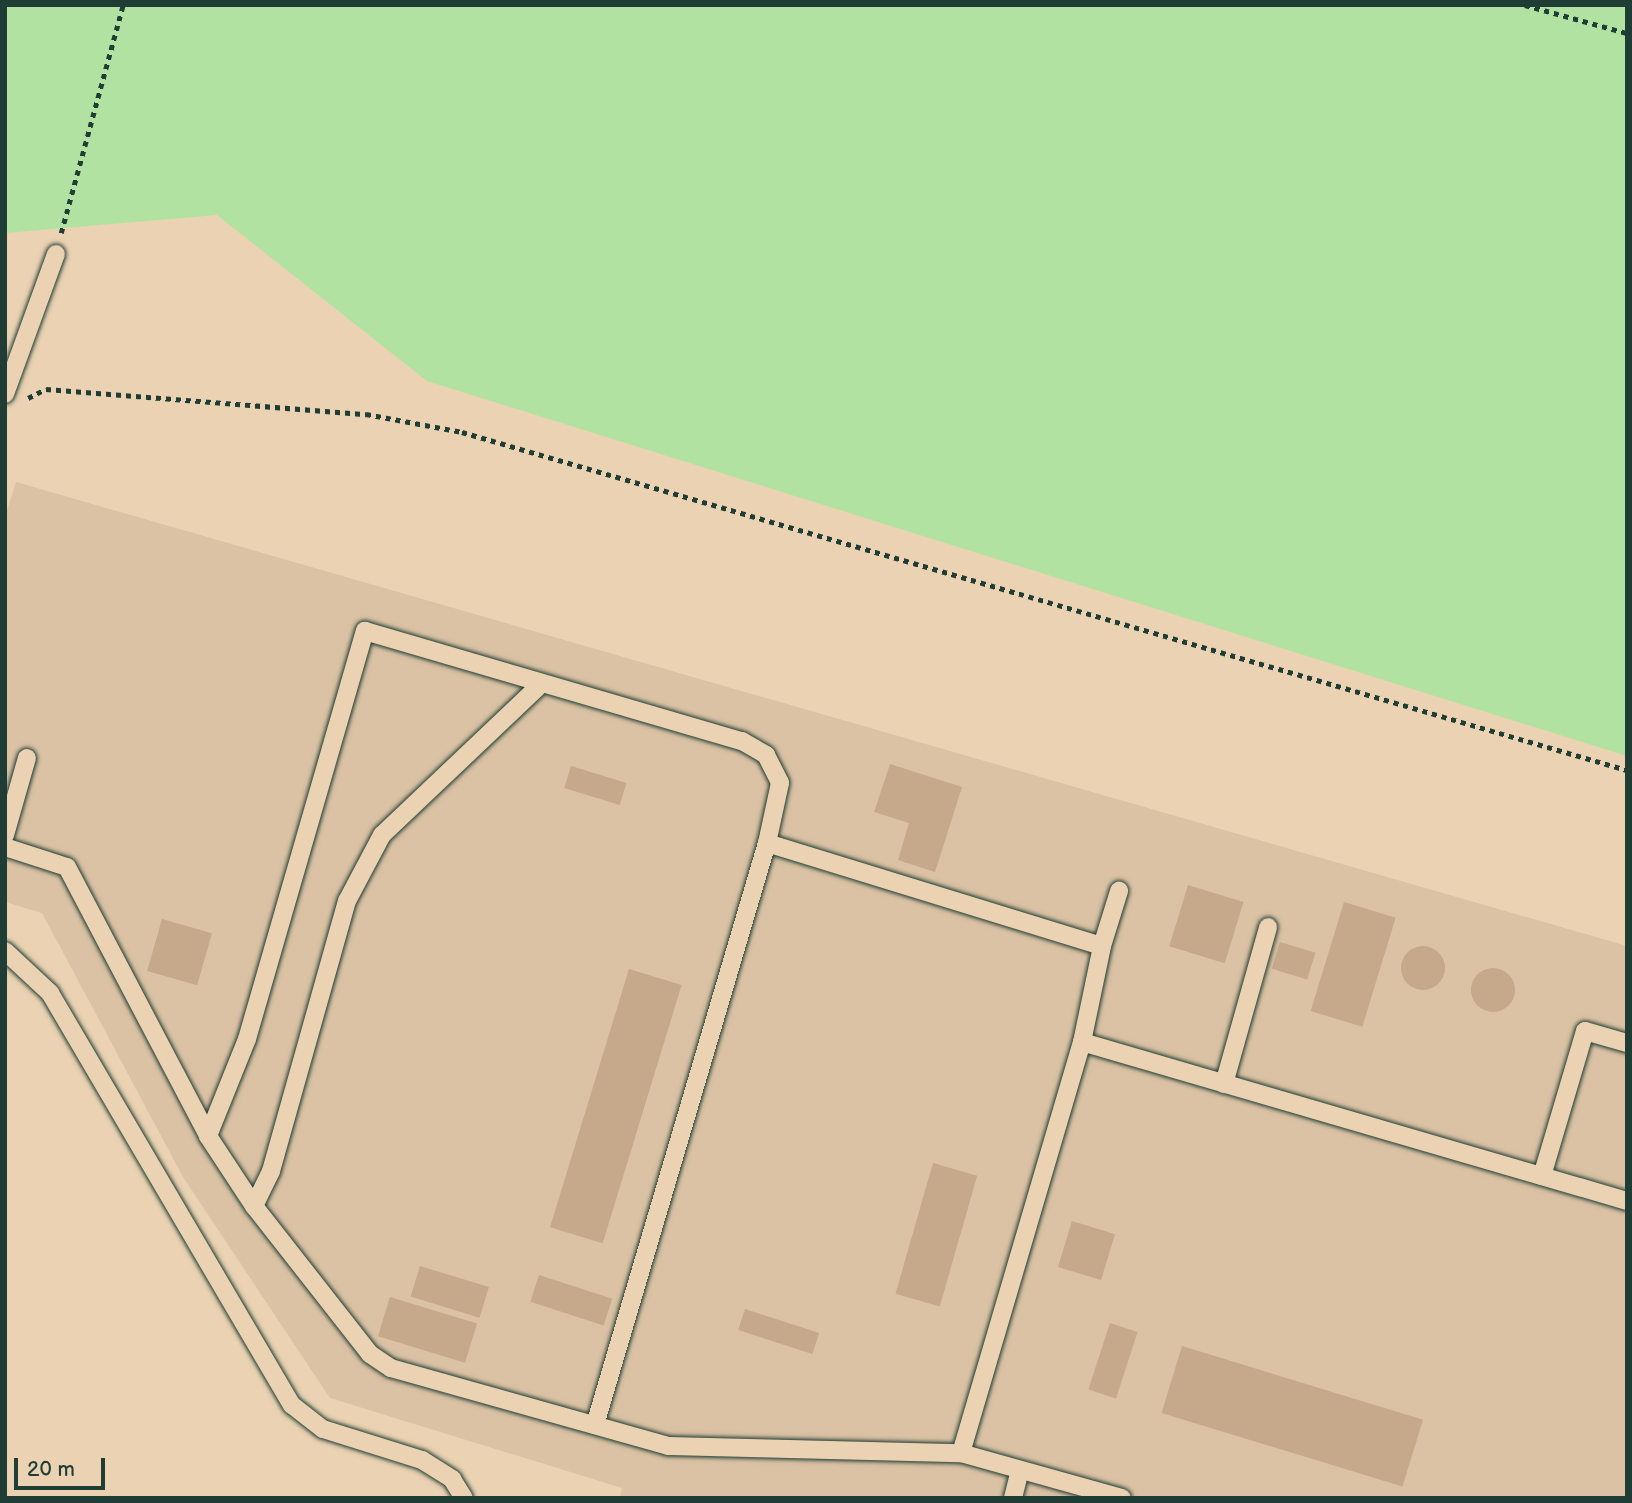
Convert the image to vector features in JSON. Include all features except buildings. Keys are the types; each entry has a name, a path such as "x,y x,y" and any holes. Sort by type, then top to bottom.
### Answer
{"lane":[{"path":"10,399 56,254"},
{"path":"208,1136 247,1039 365,631 743,741 766,755 779,783 768,843 595,1425"},
{"path":"254,1206 271,1171 347,901 382,835 541,684"},
{"path":"5,835 27,758"},
{"path":"768,843 1102,946"},
{"path":"5,847 67,867 208,1136 254,1206 370,1354 391,1368 668,1446 961,1453 1122,1498"},
{"path":"961,1453 1082,1042 1102,946 1119,891"},
{"path":"1224,1084 1268,926"},
{"path":"5,951 50,993 292,1405 323,1429 422,1461 452,1479 464,1498"},
{"path":"1542,1177 1585,1031 1627,1043"},
{"path":"1082,1042 1627,1201"},
{"path":"1013,1498 1020,1470"}],"path":[{"path":"56,254 123,5"},
{"path":"1525,5 1627,33"},
{"path":"10,399 46,389 366,414 462,432 1627,770"}],"shaded area":[{"path":"16,482 1627,946 1627,1498 620,1498 622,1488 330,1398 183,1177 42,913 5,902 5,517"}],"green space":[{"path":"5,5 1627,5 1627,756 427,381 217,215 5,233"}]}
